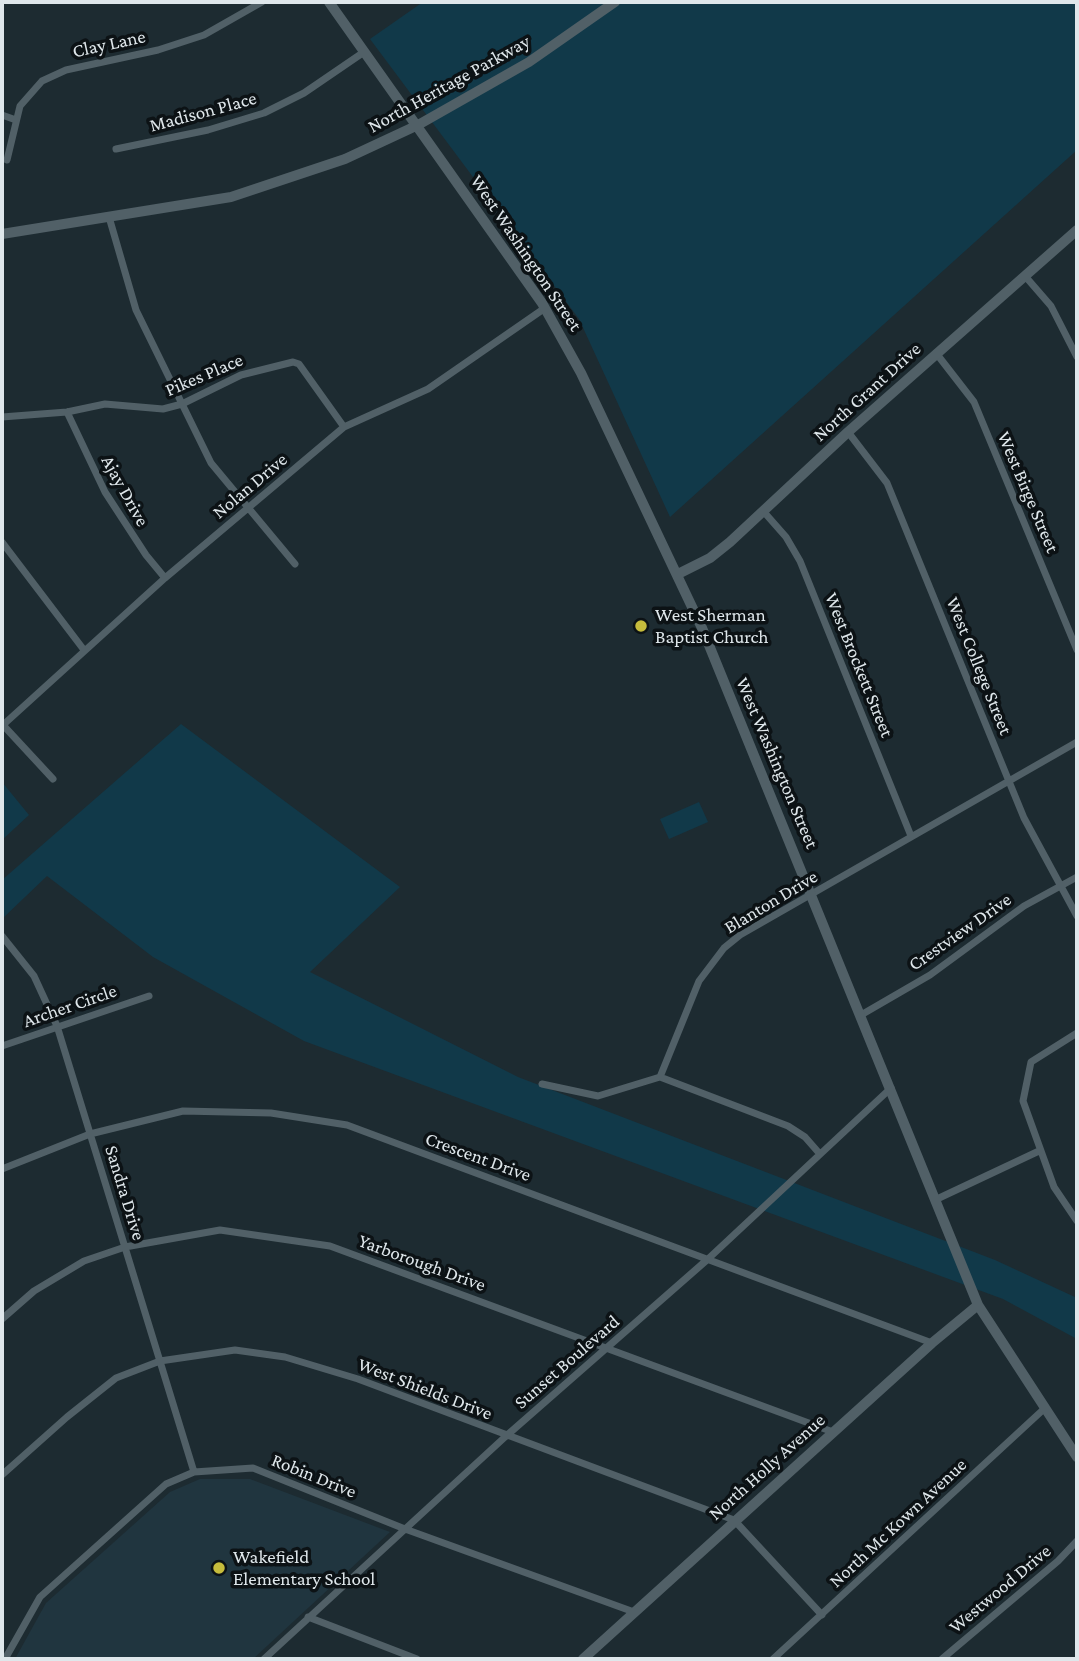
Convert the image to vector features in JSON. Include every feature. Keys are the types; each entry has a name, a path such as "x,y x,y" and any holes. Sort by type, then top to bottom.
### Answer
{"street":[{"name":"Clay Lane","path":"7,160 20,106 42,81 66,70 204,35 249,5 262,2"},
{"name":"West Washington Street","path":"329,2 545,308 581,373 678,573 813,895 978,1305 1077,1457"},
{"name":"North Heritage Parkway","path":"2,234 231,197 345,159 418,125 529,62 615,2"},
{"name":"Madison Place","path":"116,149 208,130 264,113 304,93 364,52"},
{"path":"2,115 16,120"},
{"path":"108,217 136,310 211,463 295,564"},
{"name":"North Grant Drive","path":"678,573 710,558 764,512 848,432 1077,230"},
{"path":"1025,276 1051,306 1077,357"},
{"name":"Nolan Drive","path":"2,724 165,578 344,427 428,389 545,308"},
{"name":"West Birge Street","path":"936,353 974,402 1077,650"},
{"name":"Pikes Place","path":"2,417 68,412 105,404 147,410 182,404 241,374 293,362 299,363 344,427"},
{"name":"Ajay Drive","path":"68,412 111,501 145,555 165,578"},
{"name":"West College Street","path":"848,432 887,483 1008,780 1036,843 1077,916"},
{"name":"West Brockett Street","path":"764,512 786,537 800,562 912,836"},
{"path":"2,542 84,650"},
{"path":"2,724 52,779"},
{"name":"Blanton Drive","path":"660,1077 690,999 713,961 740,935 1077,742"},
{"name":"Crestview Drive","path":"862,1015 930,975 996,924 1077,877"},
{"name":"Sandra Drive","path":"2,936 34,976 57,1026 194,1472"},
{"name":"Archer Circle","path":"2,1045 149,996"},
{"path":"1077,1033 1031,1062 1023,1101 1054,1187 1077,1221"},
{"path":"541,1083 598,1097 660,1077 788,1126 805,1137 819,1153"},
{"name":"Sunset Boulevard","path":"264,1659 505,1437 708,1259 891,1088"},
{"name":"Crescent Drive","path":"2,1169 90,1134 183,1111 271,1112 347,1125 932,1343"},
{"path":"937,1199 1039,1151"},
{"name":"Yarborough Drive","path":"2,1320 34,1292 84,1261 125,1247 220,1230 330,1246 833,1432"},
{"name":"North Holly Avenue","path":"583,1659 734,1520 978,1305"},
{"name":"West Shields Drive","path":"2,1475 66,1417 116,1378 160,1361 235,1350 285,1357 358,1379 505,1437 734,1520 822,1615"},
{"name":"North Mc Kown Avenue","path":"772,1659 1045,1408"},
{"name":"Robin Drive","path":"5,1659 40,1597 166,1484 194,1472 253,1468 405,1529 634,1612"},
{"name":"Westwood Drive","path":"942,1659 1058,1561 1077,1541"},
{"path":"308,1617 417,1659"}],"shaded area":[{"path":"423,2 1077,2 1077,150 670,517 579,319 370,39"},
{"path":"181,724 400,887 310,972 518,1077 995,1260 1077,1298 1077,1339 1003,1299 304,1041 153,957 47,876 2,919 2,880"},
{"path":"2,782 29,815 2,840"},
{"path":"699,802 708,822 669,839 660,819"},
{"name":"Wakefield Elementary School","path":"200,1479 250,1479 390,1532 253,1659 15,1659 46,1603 170,1492"}],"place":[{"name":"West Sherman Baptist Church","path":"641,626"},
{"name":"Wakefield Elementary School","path":"219,1568"}]}
